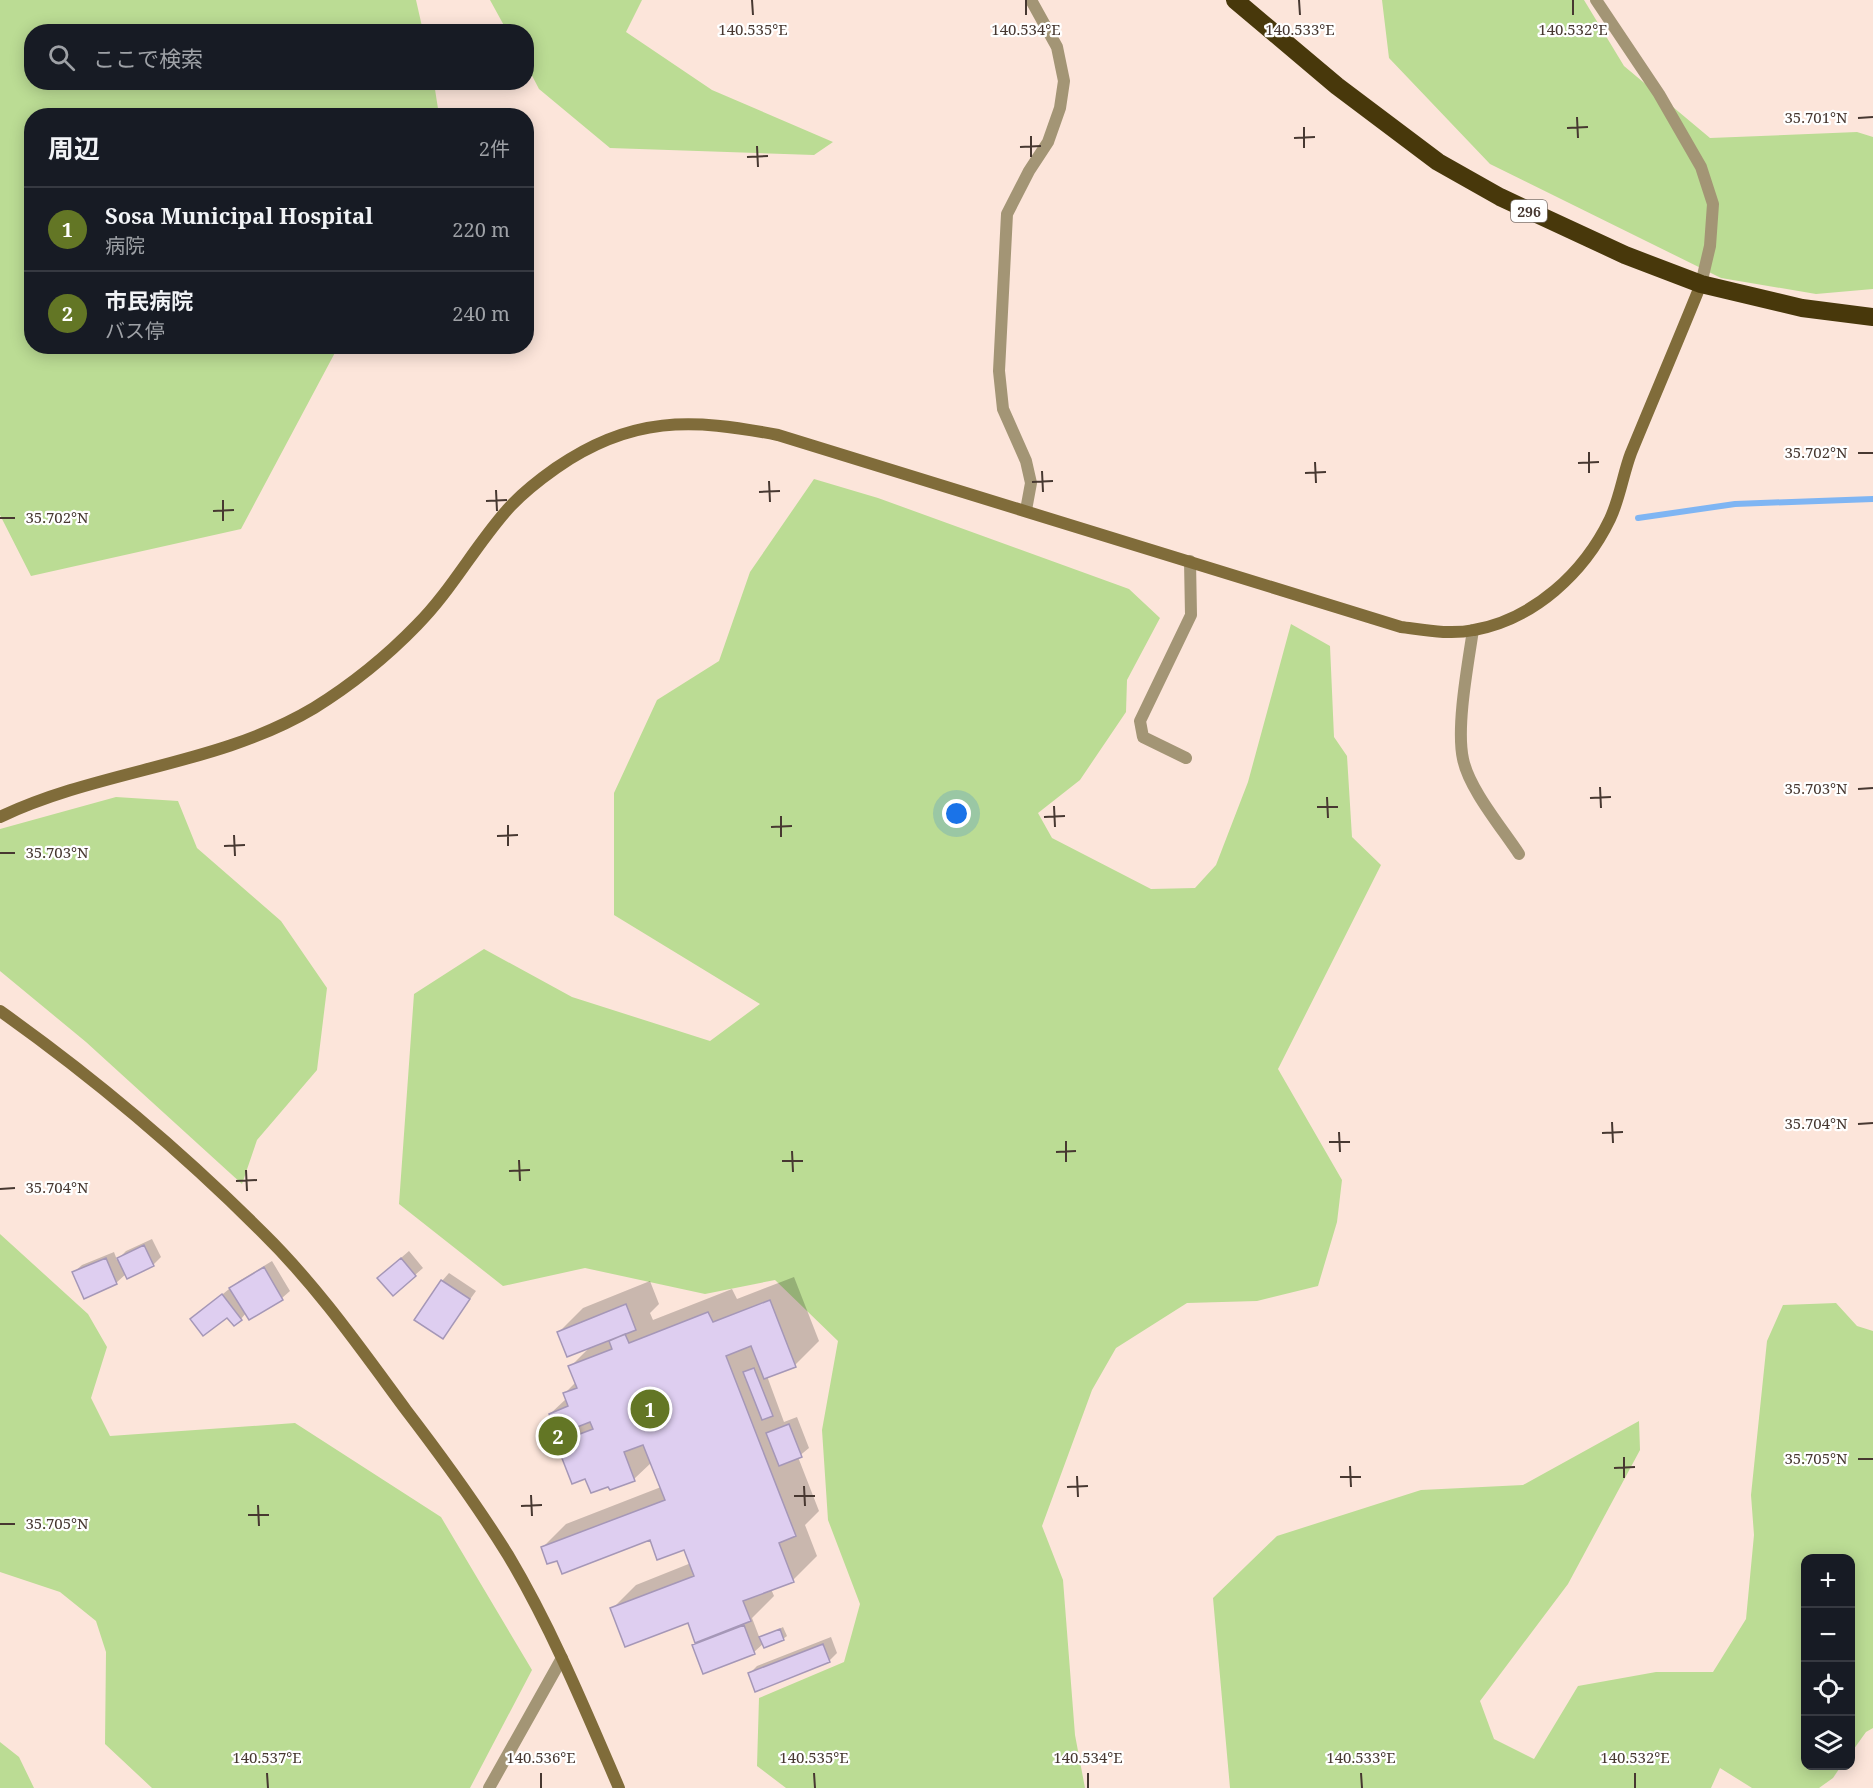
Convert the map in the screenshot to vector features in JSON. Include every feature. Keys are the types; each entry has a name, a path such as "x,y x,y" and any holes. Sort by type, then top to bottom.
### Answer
{"highway":[{"name":"296","path":"1235,0 1337,86 1438,162 1500,198 1567,229 1701,284 1802,308 1873,317"}],"street":[{"path":"1026,510 1031,483 1026,461 1003,409 999,370 1007,214 1029,171 1048,141 1060,108 1064,81 1057,47 1031,0"},
{"path":"0,817 78,786 208,754 263,735 314,707 368,670 418,624 516,501 539,481 573,457 607,438 645,428 686,423 728,425 778,435 1401,627 1438,632 1473,630 1525,612 1571,576 1590,552 1611,518 1629,460 1701,284 1710,246 1713,204 1701,167 1659,94 1596,0"},
{"path":"1186,758 1143,737 1140,722 1191,615 1190,561"},
{"path":"1473,630 1462,727 1463,758 1470,779 1519,854"},
{"path":"0,1011 124,1106 186,1161 264,1234 333,1312 470,1497 508,1556 562,1658 619,1788"},
{"path":"489,1788 562,1658"}],"green space":[{"path":"0,0 416,0 421,24 24,24 24,90 435,90 438,108 24,108 24,354 334,354 241,529 31,576 0,515"},
{"path":"490,0 642,0 626,32 712,90 833,142 814,155 610,148 539,89 534,79 534,24 503,24"},
{"path":"1382,0 1584,0 1624,66 1710,138 1857,132 1873,137 1873,289 1816,294 1721,278 1490,164 1389,58"},
{"path":"814,479 878,498 1129,589 1160,618 1127,680 1126,712 1080,780 1038,813 1052,838 1151,889 1195,888 1216,865 1248,782 1291,624 1330,646 1334,737 1347,756 1352,837 1381,865 1278,1069 1342,1180 1337,1222 1318,1286 1257,1301 1187,1303 1116,1348 1092,1390 1042,1526 1063,1580 1075,1735 1085,1788 786,1788 757,1766 759,1698 844,1662 860,1604 828,1520 822,1430 838,1341 775,1280 705,1294 585,1268 503,1286 399,1204 414,994 484,949 572,997 710,1041 760,1004 614,915 614,793 657,700 719,661 750,572"},
{"path":"116,797 178,801 197,848 281,921 327,988 317,1070 257,1140 242,1184 86,1042 0,971 0,829"},
{"path":"0,1234 88,1314 107,1347 91,1398 110,1436 295,1423 441,1517 532,1670 470,1788 152,1788 105,1744 106,1652 96,1621 60,1592 0,1572"},
{"path":"1836,1303 1857,1326 1873,1331 1873,1728 1866,1732 1855,1747 1855,1554 1801,1554 1801,1770 1838,1770 1833,1778 1819,1788 1752,1788 1720,1768 1711,1788 1230,1788 1213,1598 1277,1536 1421,1490 1523,1485 1639,1421 1640,1450 1568,1584 1480,1701 1494,1739 1534,1759 1578,1686 1656,1672 1713,1672 1746,1619 1754,1535 1751,1495 1767,1341 1783,1305"},
{"path":"0,1742 19,1757 34,1788 0,1788"}],"building":[{"path":"144,1245 154,1266 127,1279 117,1258"},
{"path":"106,1258 117,1284 84,1299 72,1272"},
{"path":"401,1258 416,1276 393,1296 377,1278"},
{"path":"264,1267 283,1300 249,1320 229,1288"},
{"path":"441,1280 470,1299 443,1339 414,1320"},
{"path":"222,1294 242,1320 234,1326 227,1318 203,1336 190,1319"},
{"path":"770,1300 796,1367 764,1379 751,1346 726,1356 796,1536 779,1543 794,1582 743,1601 751,1621 695,1643 688,1623 625,1647 610,1608 694,1576 684,1550 657,1560 650,1540 562,1574 557,1561 547,1564 541,1547 665,1500 643,1445 624,1452 635,1481 610,1490 608,1487 591,1493 585,1479 572,1484 556,1443 593,1429 590,1422 557,1435 549,1414 568,1406 563,1393 577,1388 568,1366 612,1349 609,1341 625,1334 629,1343 708,1312 713,1322"},
{"path":"626,1304 636,1330 567,1357 557,1332"},
{"path":"754,1368 773,1416 762,1420 743,1372"},
{"path":"789,1424 802,1457 779,1466 766,1433"},
{"path":"744,1625 755,1654 703,1674 692,1645"},
{"path":"780,1629 784,1640 764,1648 759,1637"},
{"path":"823,1644 830,1662 755,1692 748,1673"}],"waterway":[{"path":"1638,518 1735,504 1873,499"}],"place":[{"name":"Sosa Municipal Hospital","path":"650,1409"},
{"name":"市民病院","path":"558,1436"}]}
